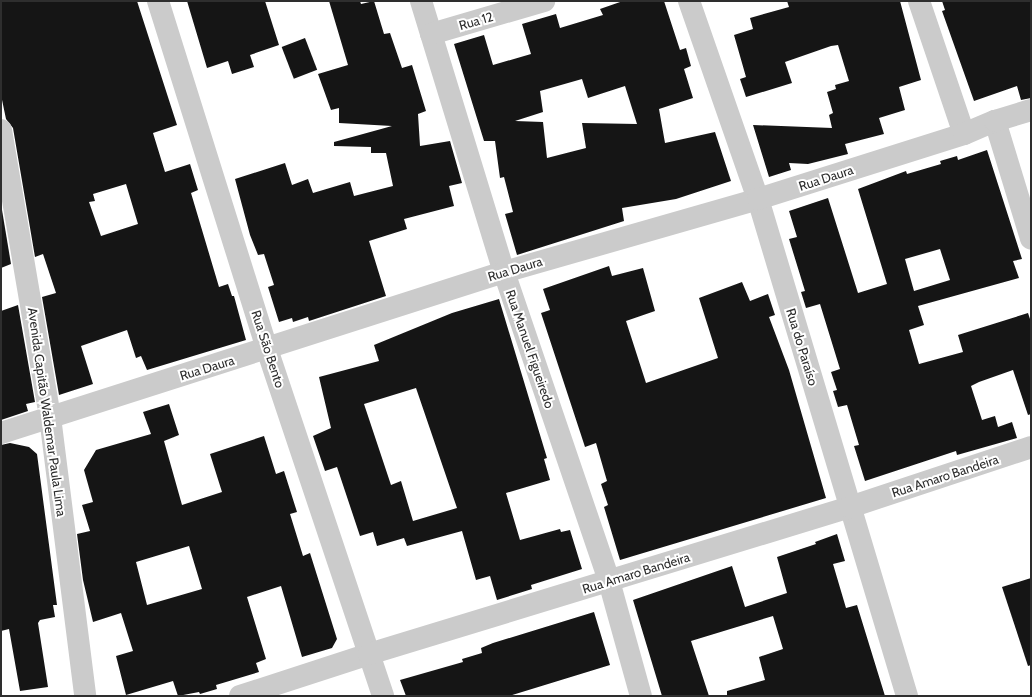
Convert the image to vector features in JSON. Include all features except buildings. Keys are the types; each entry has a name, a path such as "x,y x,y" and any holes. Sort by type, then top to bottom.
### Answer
{"street":[{"name":"Rua São Bento","path":"158,1 267,349 383,696"},
{"name":"Rua Manuel Figueiredo","path":"421,1 504,272 609,581 641,696"},
{"name":"Rua 12","path":"431,34 544,1"},
{"name":"Rua do Paraíso","path":"689,1 758,199 907,696"},
{"path":"919,1 964,134"},
{"name":"Rua Daura","path":"1,433 504,272 758,199 964,134 995,120 1031,110"},
{"path":"995,120 1031,239"},
{"name":"Avenida Capitão Waldemar Paula Lima","path":"1,130 50,417 85,696"},
{"name":"Rua Amaro Bandeira","path":"240,696 369,654 850,507 1031,447"}]}
